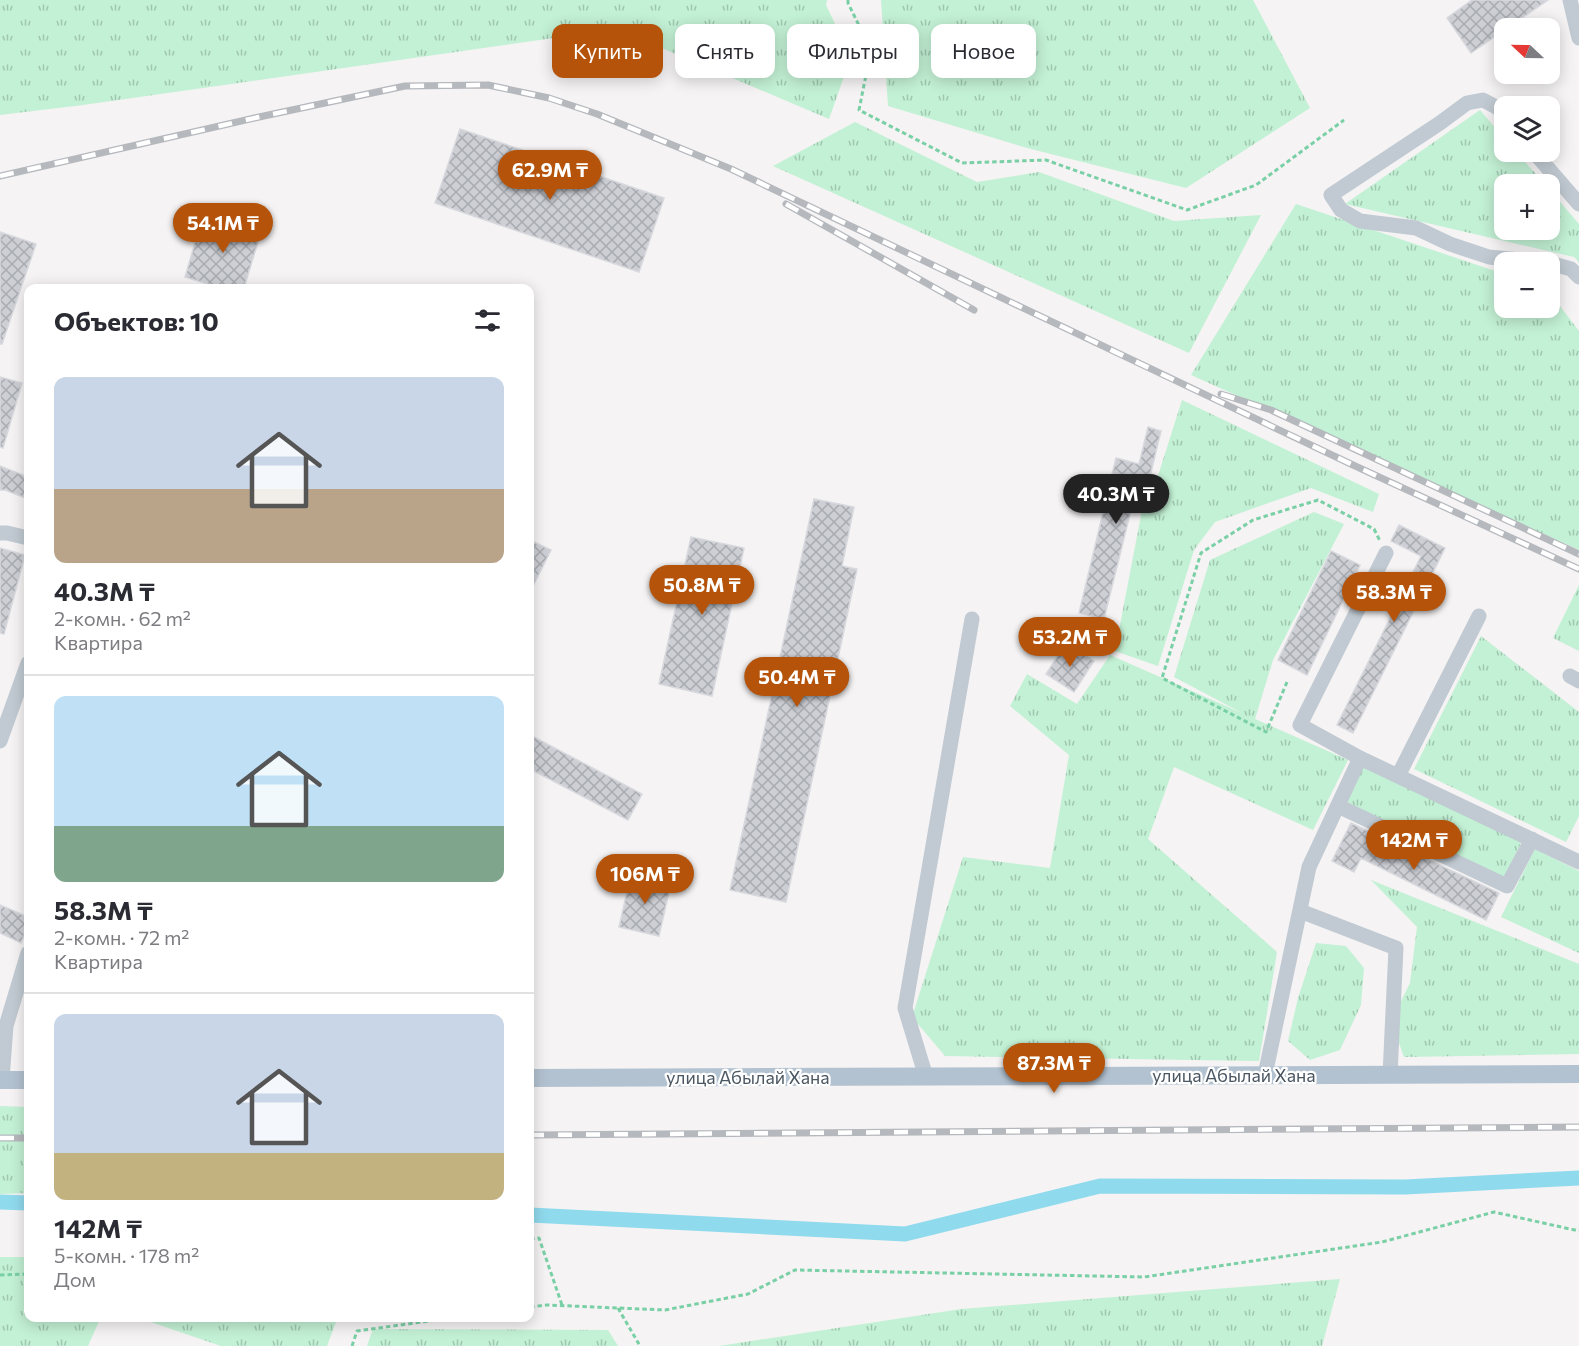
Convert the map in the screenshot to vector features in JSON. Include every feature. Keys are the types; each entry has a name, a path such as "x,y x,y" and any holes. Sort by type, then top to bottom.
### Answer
{"main road":[{"name":"улица Абылай Хана","path":"534,1078 1579,1074"},
{"path":"1,1080 24,1080"}],"street":[{"path":"1570,0 1579,38"},
{"path":"1494,106 1483,100 1467,104 1331,195 1341,210 1359,221 1416,228 1450,244 1494,257"},
{"path":"1543,162 1579,204"},
{"path":"1560,266 1570,269 1579,277"},
{"path":"0,533 24,537"},
{"path":"1386,554 1300,725 1360,758 1579,862"},
{"path":"1398,776 1479,616"},
{"path":"926,1077 905,1008 972,619"},
{"path":"0,741 24,674"},
{"path":"1265,1075 1309,867 1360,758"},
{"path":"1338,806 1507,886 1532,839"},
{"path":"1300,911 1396,948 1390,1074"},
{"path":"1,1080 6,1026 24,966"}],"path":[{"path":"848,0 871,50 859,110 962,164 1046,160 1187,210 1256,185 1344,120"},
{"path":"1287,682 1266,732 1162,678 1201,553 1253,520 1318,500 1374,529 1386,554"},
{"path":"534,1307 562,1305 665,1310 748,1294 795,1270 1144,1277 1382,1242 1494,1212 1579,1231"},
{"path":"534,1239 539,1238 562,1305"},
{"path":"0,1275 24,1274"},
{"path":"618,1308 640,1346"},
{"path":"352,1346 357,1331 422,1322"}],"green space":[{"path":"0,0 827,0 826,5 835,24 787,24 787,78 844,78 829,119 732,78 775,78 775,24 675,24 675,54 663,49 663,24 552,24 552,38 0,115"},
{"path":"881,0 1253,0 1310,108 1186,188 1027,148 888,106 886,78 919,78 919,24 883,24"},
{"path":"1480,110 1494,126 1494,162 1525,162 1536,174 1494,174 1494,238 1345,204"},
{"path":"855,122 977,182 1039,172 1174,221 1261,215 1189,353 773,166"},
{"path":"1560,202 1579,224 1579,262 1574,257 1501,240 1560,240"},
{"path":"1296,204 1494,271 1494,318 1560,318 1560,306 1579,331 1579,550 1191,375"},
{"path":"1182,400 1379,494 1373,512 1311,488 1215,522 1194,550 1158,666 1115,651 1143,505 1150,501"},
{"path":"1314,512 1344,524 1273,660 1255,719 1348,760 1313,830 1174,767 1148,839 1277,952 1259,1061 945,1056 912,1017 963,857 1050,868 1069,755 1010,706 1027,674 1077,704 1110,655 1242,713 1174,677 1210,560"},
{"path":"1579,585 1579,651 1553,638"},
{"path":"1481,636 1579,712 1579,816 1566,842 1414,769"},
{"path":"1363,765 1522,841 1504,878 1344,804"},
{"path":"1535,849 1579,871 1579,953 1501,917"},
{"path":"1371,880 1579,964 1579,1054 1404,1057 1391,1021 1410,983 1417,927"},
{"path":"1316,943 1346,946 1364,968 1361,1005 1340,1050 1310,1060 1288,1041 1298,998"},
{"path":"0,1106 24,1107 24,1193 0,1194"},
{"path":"0,1257 24,1257 24,1322 99,1322 88,1346 0,1346"},
{"path":"1340,1279 1322,1346 719,1346 961,1309"},
{"path":"151,1322 336,1322 327,1346 221,1346"},
{"path":"373,1329 608,1330 618,1346 367,1346"}],"building":[{"path":"1472,0 1548,0 1522,18 1494,18 1494,37 1471,53 1447,18"},
{"path":"460,129 664,198 639,272 435,203"},
{"path":"203,215 261,232 245,284 207,284 185,277"},
{"path":"0,232 36,244 2,344 0,344"},
{"path":"0,377 22,383 3,448 0,447"},
{"path":"1148,427 1161,431 1146,493 1136,490 1104,619 1079,613 1116,458 1139,464"},
{"path":"0,466 24,475 24,497 0,490"},
{"path":"814,499 854,507 842,566 857,569 786,902 730,890"},
{"path":"1399,525 1445,548 1353,733 1337,725 1421,556 1391,541"},
{"path":"691,537 744,548 712,696 659,684"},
{"path":"534,542 551,550 534,584"},
{"path":"0,548 24,555 24,559 4,634 0,633"},
{"path":"1331,551 1360,565 1307,675 1278,660"},
{"path":"1066,643 1094,661 1074,692 1046,674"},
{"path":"534,737 642,794 628,820 534,771"},
{"path":"1351,823 1499,893 1486,920 1361,858 1354,872 1332,861"},
{"path":"631,874 671,883 659,936 619,927"},
{"path":"0,905 24,915 24,936 21,943 0,933"}],"waterway":[{"path":"534,1215 905,1234 1100,1186 1405,1187 1579,1178"},
{"path":"0,1202 24,1203"}],"railway":[{"path":"0,176 405,86 488,85 549,98 597,114 731,169 1353,465 1579,569"},
{"path":"786,204 974,310"},
{"path":"1221,394 1271,410 1579,554"},
{"path":"534,1135 1579,1127"},
{"path":"0,1138 24,1138"}]}
